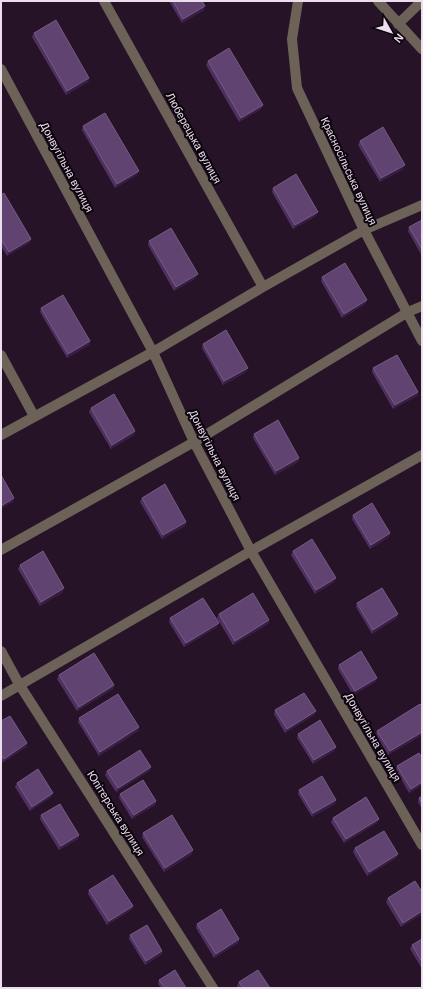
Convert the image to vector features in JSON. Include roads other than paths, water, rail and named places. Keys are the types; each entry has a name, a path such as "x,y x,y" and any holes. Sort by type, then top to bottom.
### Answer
{"street":[{"name":"Люберецька вулиця","path":"104,1 263,287"},
{"name":"Красносільська вулиця","path":"298,1 292,39 297,88 364,230 422,341"},
{"path":"378,1 422,49"},
{"path":"398,24 422,1"},
{"name":"Донвугільна вулиця","path":"1,68 153,352 194,442 251,551 422,845"},
{"path":"1,435 153,352 263,287 364,230 422,205"},
{"path":"1,550 194,442 408,312 422,306"},
{"path":"1,355 34,416"},
{"path":"1,696 19,684 251,551 422,455"},
{"name":"Юпітерська вулиця","path":"1,651 19,684 213,988"}]}
